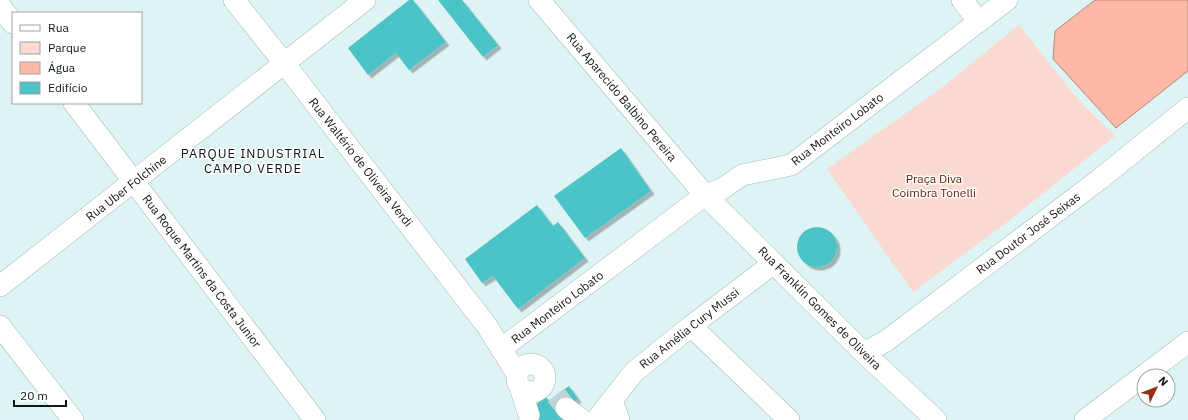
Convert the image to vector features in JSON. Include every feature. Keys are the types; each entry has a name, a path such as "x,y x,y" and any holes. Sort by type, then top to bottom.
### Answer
{"street":[{"name":"Rua Waltério de Oliveira Verdi","path":"234,0 488,326 506,346 540,368 582,414"},
{"name":"Rua Uber Folchine","path":"0,286 365,0"},
{"name":"Rua Aparecido Balbino Pereira","path":"539,0 705,195"},
{"path":"962,0 979,22"},
{"name":"Rua Monteiro Lobato","path":"506,346 705,195 722,189 742,175 791,165 1007,0"},
{"path":"0,6 12,22"},
{"name":"Rua Roque Martins da Costa Junior","path":"75,104 315,420"},
{"name":"Rua Doutor José Seixas","path":"864,353 886,341 1100,179 1188,108"},
{"name":"Rua Franklin Gomes de Oliveira","path":"705,195 864,353 936,420"},
{"name":"Rua Amélia Cury Mussi","path":"582,414 612,400 634,372 691,326 774,263"},
{"path":"0,326 73,420"},
{"path":"691,326 789,420"},
{"path":"1085,420 1188,342"},
{"name":"Rua Waltério de Oliveira Verdi","path":"506,346 519,381 529,415"},
{"path":"519,381 527,392 539,389 542,386 544,378 540,368"},
{"path":"612,400 619,420"}],"green space":[{"name":"Praça Diva Coimbra Tonelli","path":"1019,25 1080,102 1115,136 1006,223 913,292 827,169 940,89"}],"water":[{"path":"1095,0 1188,0 1188,71 1116,128 1053,59 1055,31"}],"building":[{"path":"409,0 413,0 446,42 409,70 396,53 368,75 348,48"},
{"path":"438,0 462,0 498,45 483,57"},
{"path":"621,148 651,191 585,238 554,196"},
{"path":"537,205 553,226 558,222 585,258 518,309 493,276 482,283 465,259"},
{"path":"821,227 828,230 834,236 837,247 836,255 828,264 821,267 813,267 806,264 798,255 797,243 800,236 809,228"},
{"path":"569,386 578,399 558,414 563,420 522,420 531,408 546,397 549,401"}],"tunnel":[{"path":"556,395 566,408"}],"district":[{"name":"PARQUE INDUSTRIAL CAMPO VERDE","path":"253,160"}]}
